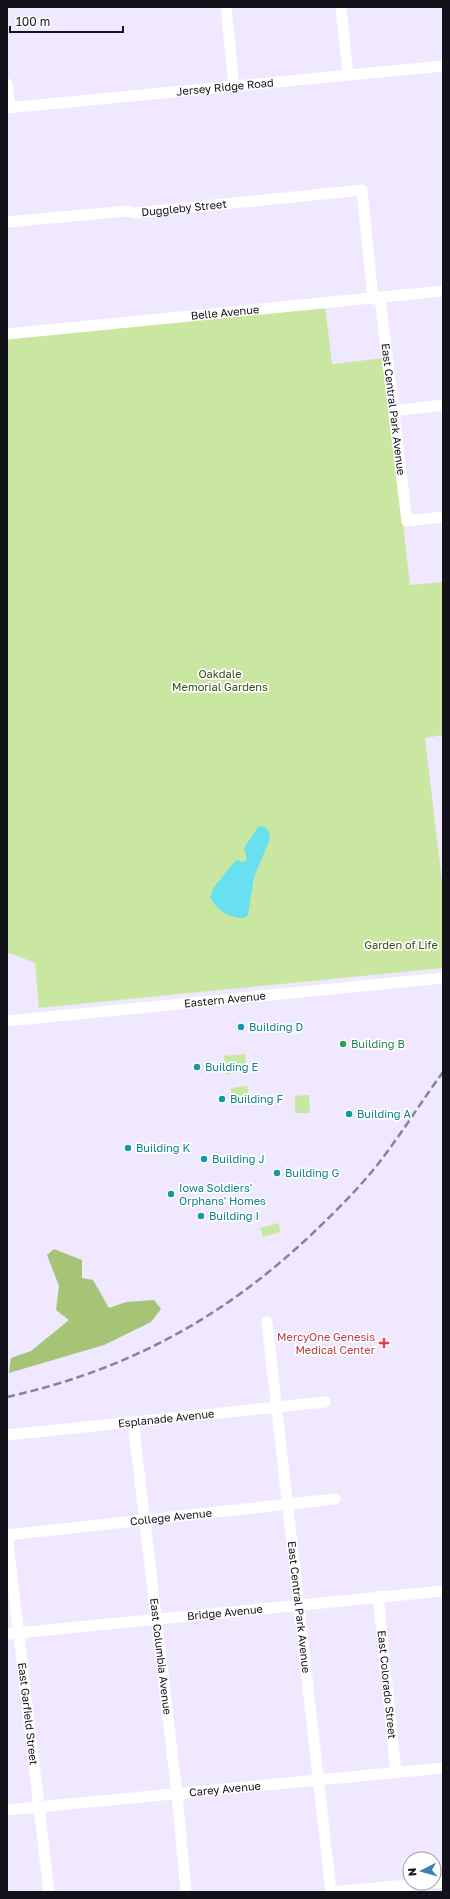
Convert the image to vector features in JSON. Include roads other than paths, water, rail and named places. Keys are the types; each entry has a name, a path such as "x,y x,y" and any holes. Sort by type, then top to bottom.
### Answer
{"street":[{"path":"226,7 234,86"},
{"path":"341,7 348,75"},
{"name":"Jersey Ridge Road","path":"8,108 443,66"},
{"path":"7,84 8,108"},
{"name":"Duggleby Street","path":"7,222 127,211 135,213 362,190"},
{"name":"East Central Park Avenue","path":"362,190 394,411 406,521 443,517"},
{"name":"Belle Avenue","path":"7,334 443,291"},
{"path":"394,411 443,405"},
{"name":"Eastern Avenue","path":"7,1021 443,978"},
{"name":"East Central Park Avenue","path":"267,1322 331,1892"},
{"name":"Esplanade Avenue","path":"7,1435 325,1402"},
{"name":"East Columbia Avenue","path":"133,1422 177,1794 186,1892"},
{"name":"College Avenue","path":"7,1535 336,1499"},
{"name":"East Garfield Street","path":"7,1535 48,1892"},
{"name":"Bridge Avenue","path":"7,1634 378,1596 443,1591"},
{"name":"East Colorado Street","path":"378,1596 396,1773"},
{"name":"Carey Avenue","path":"7,1810 443,1768"},
{"path":"331,1892 402,1886"}],"water":[{"path":"262,826 266,828 270,834 270,839 254,877 248,915 244,918 233,917 220,910 210,897 214,887 236,860 243,862 247,860 244,848 258,827"}],"railway":[{"path":"7,1397 51,1386 94,1372 134,1355 172,1336 210,1314 246,1290 314,1232 356,1190 388,1150 443,1072"}],"place":[{"name":"Building D","path":"241,1027"},
{"name":"Building B","path":"343,1044"},
{"name":"Building E","path":"197,1067"},
{"name":"Building F","path":"222,1099"},
{"name":"Building A","path":"349,1114"},
{"name":"Building K","path":"128,1148"},
{"name":"Building J","path":"204,1159"},
{"name":"Building G","path":"277,1173"},
{"name":"Iowa Soldiers' Orphans' Homes","path":"171,1194"},
{"name":"Building I","path":"201,1216"},
{"name":"MercyOne Genesis Medical Center","path":"384,1343"}],"park label":[{"name":"Oakdale Memorial Gardens","path":"220,680"},
{"name":"Garden of Life","path":"401,945"}]}
